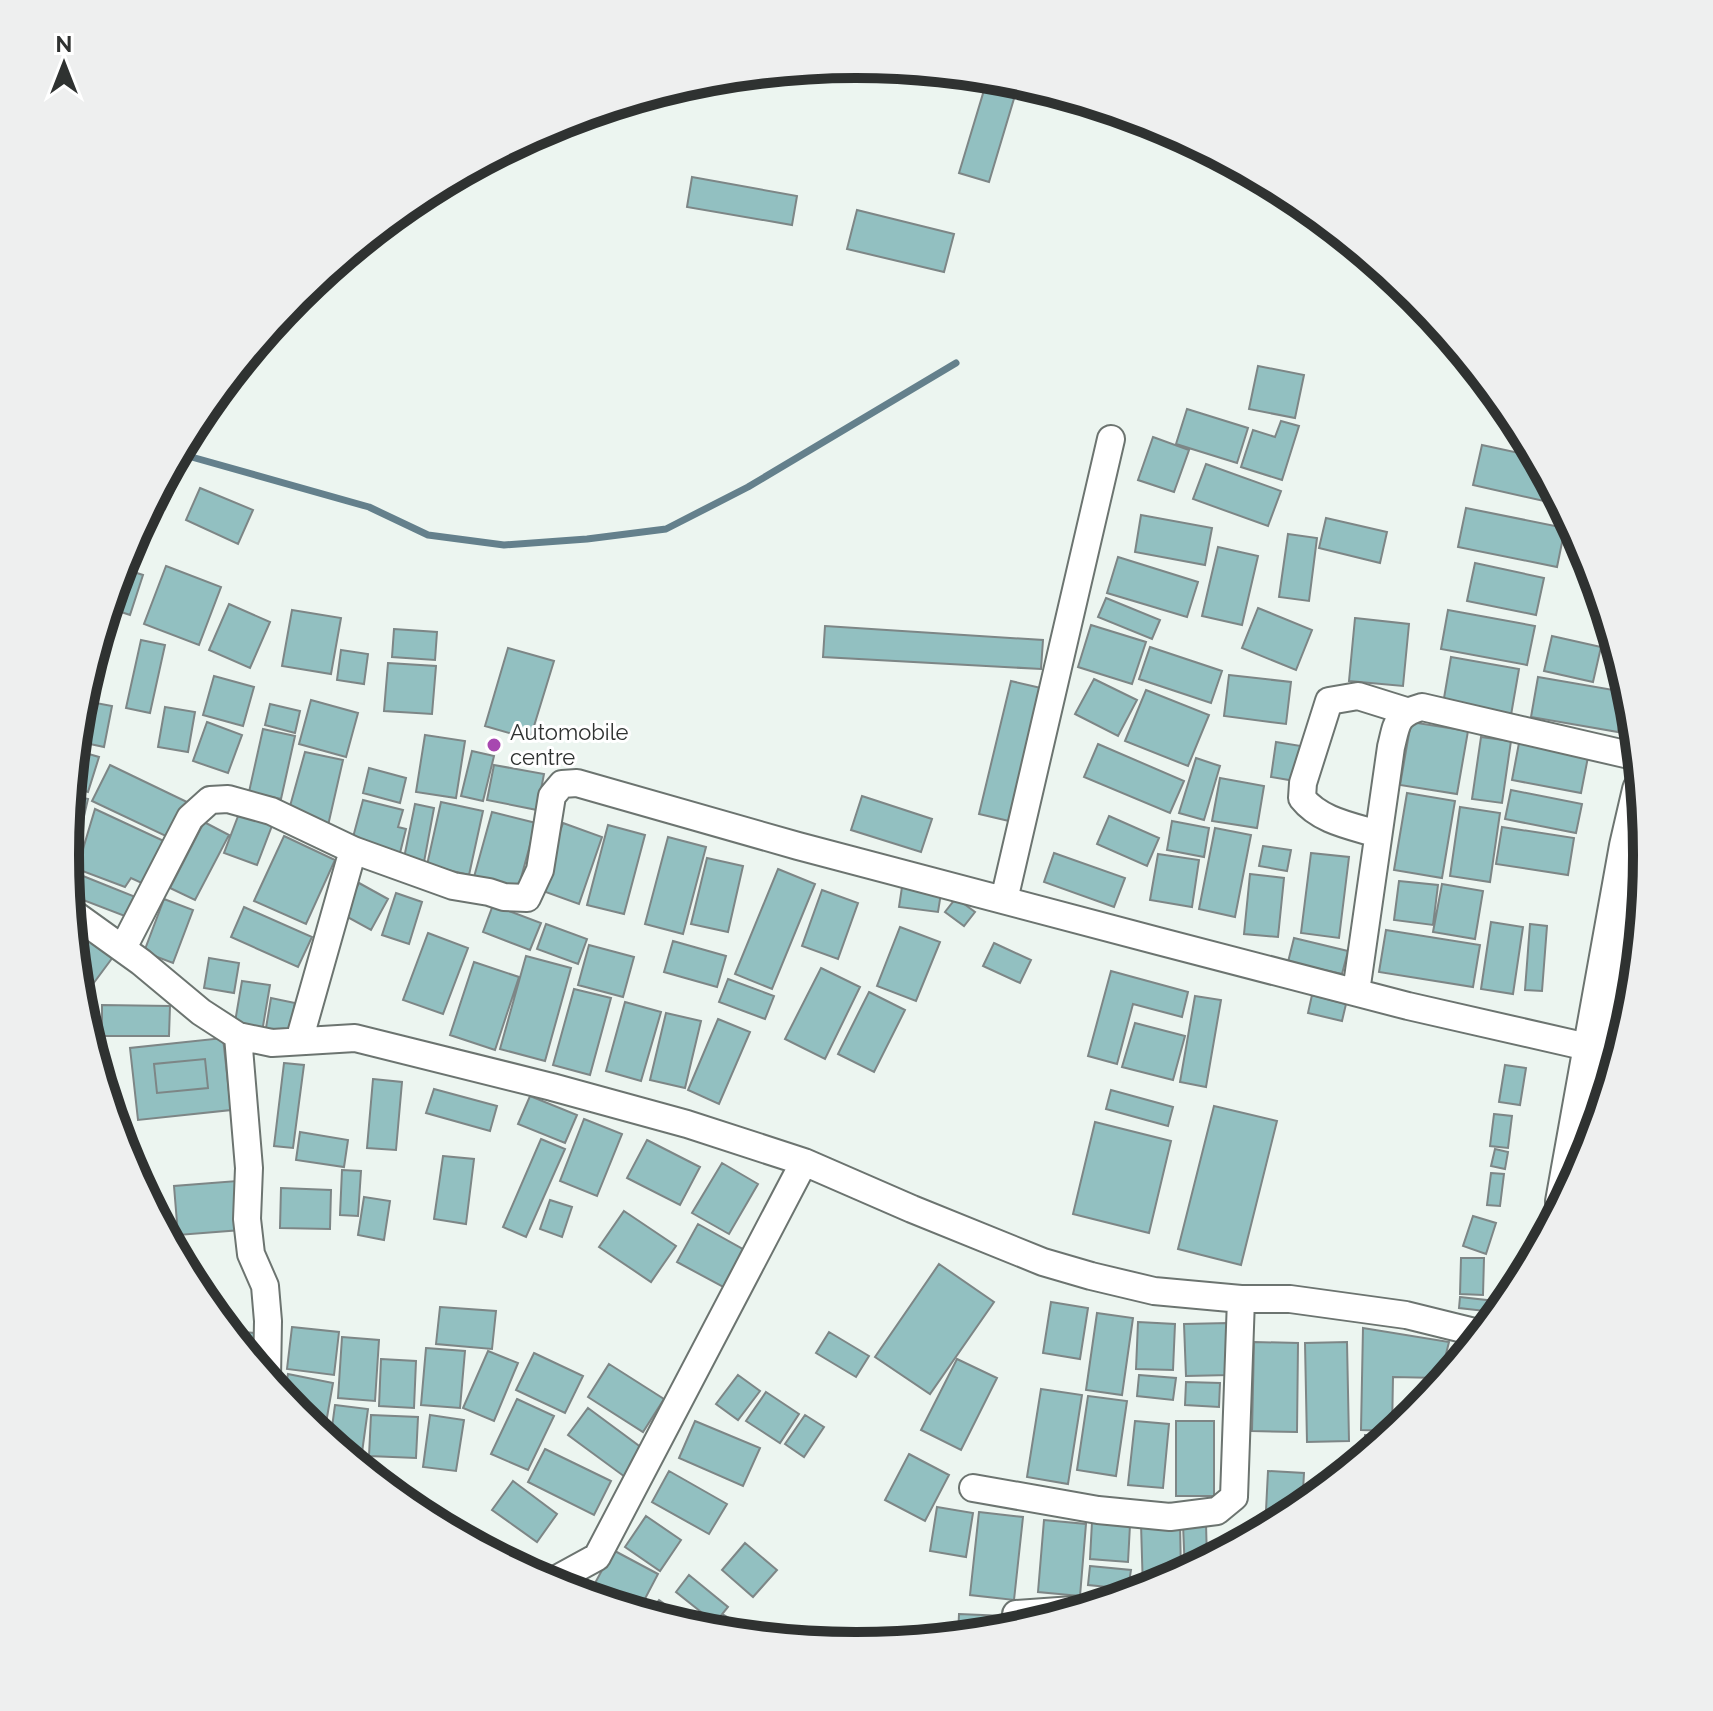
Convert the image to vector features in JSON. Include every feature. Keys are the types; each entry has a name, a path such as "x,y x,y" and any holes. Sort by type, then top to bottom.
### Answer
{"street":[{"path":"1004,900 1111,439"},
{"path":"1378,834 1337,822 1310,808 1302,798 1303,783 1329,701 1358,696 1406,711 1422,707 1627,754"},
{"path":"1356,992 1397,724 1406,711"},
{"path":"123,948 190,818 210,800 228,799 271,811 353,850 453,886 504,897 527,898 540,870 552,796 562,784 577,783 798,846 1356,992 1592,1048"},
{"path":"1573,1158 1633,829"},
{"path":"299,1041 353,850"},
{"path":"82,920 123,948 201,1012 238,1036 272,1043 355,1038 672,1119 804,1162 1043,1262 1091,1276 1154,1291 1241,1299 1290,1299 1406,1315 1471,1331"},
{"path":"238,1036 249,1168 247,1219 251,1254 265,1286 267,1362"},
{"path":"570,1578 597,1557 804,1162"},
{"path":"973,1488 1098,1510 1170,1517 1217,1511 1234,1497 1241,1299"},
{"path":"1016,1614 1031,1613"}],"building":[{"path":"984,89 1015,95 989,182 959,173"},
{"path":"692,177 797,196 792,225 687,207"},
{"path":"857,210 954,234 944,272 847,249"},
{"path":"1258,366 1304,375 1295,418 1249,409"},
{"path":"1187,409 1248,428 1237,463 1176,444"},
{"path":"1281,421 1299,426 1282,480 1241,467 1253,430 1275,437"},
{"path":"1153,437 1189,450 1174,492 1138,480"},
{"path":"1482,445 1522,454 1549,502 1473,485"},
{"path":"1206,464 1281,491 1268,526 1193,499"},
{"path":"179,475 181,476 165,509 162,507"},
{"path":"200,488 253,510 238,544 186,520"},
{"path":"1466,508 1561,527 1564,534 1557,567 1458,547"},
{"path":"1141,515 1212,528 1205,565 1135,552"},
{"path":"1326,518 1387,532 1380,563 1319,548"},
{"path":"150,531 151,531 139,564 136,563"},
{"path":"1288,534 1317,538 1309,601 1279,597"},
{"path":"1218,547 1258,556 1242,625 1202,616"},
{"path":"1118,557 1198,582 1187,617 1107,593"},
{"path":"1475,563 1544,578 1536,615 1467,601"},
{"path":"166,566 221,587 199,645 144,624"},
{"path":"133,572 143,575 130,615 118,611"},
{"path":"1106,598 1160,620 1152,639 1098,617"},
{"path":"229,604 270,622 250,668 209,650"},
{"path":"1258,608 1312,630 1296,670 1242,648"},
{"path":"292,610 341,618 331,674 282,666"},
{"path":"1448,610 1535,626 1527,665 1441,649"},
{"path":"1355,618 1409,624 1403,686 1349,681"},
{"path":"1091,625 1146,642 1132,684 1078,667"},
{"path":"825,626 1043,640 1041,669 823,657"},
{"path":"394,629 437,632 435,660 392,657"},
{"path":"1552,636 1601,647 1593,682 1544,671"},
{"path":"141,640 165,645 150,713 126,708"},
{"path":"1150,647 1222,671 1211,703 1139,679"},
{"path":"508,648 554,661 530,739 485,726"},
{"path":"341,650 368,654 364,684 337,680"},
{"path":"1451,657 1519,669 1511,715 1443,704"},
{"path":"388,663 436,666 432,714 384,711"},
{"path":"1229,675 1291,682 1286,724 1224,716"},
{"path":"214,676 254,687 243,726 203,715"},
{"path":"1538,677 1616,690 1621,716 1618,732 1531,717"},
{"path":"1094,679 1137,700 1118,736 1075,714"},
{"path":"1011,681 1041,688 1009,821 979,814"},
{"path":"1146,690 1209,715 1188,766 1125,741"},
{"path":"311,700 358,713 346,757 299,744"},
{"path":"94,703 112,706 104,747 88,744"},
{"path":"270,704 300,711 295,733 265,725"},
{"path":"165,707 195,712 188,752 158,747"},
{"path":"207,722 242,735 228,773 193,761"},
{"path":"1411,722 1468,731 1457,794 1400,785"},
{"path":"263,729 295,736 281,799 249,792"},
{"path":"425,735 465,741 456,798 416,792"},
{"path":"1481,737 1511,741 1502,803 1472,799"},
{"path":"1276,742 1301,746 1295,781 1271,777"},
{"path":"1519,743 1588,757 1581,793 1512,780"},
{"path":"1098,744 1184,781 1170,813 1084,777"},
{"path":"472,751 494,756 483,801 461,796"},
{"path":"305,752 343,760 327,830 287,817"},
{"path":"86,753 99,757 88,792 82,790"},
{"path":"1196,758 1220,766 1204,820 1179,813"},
{"path":"110,765 187,802 170,838 92,801"},
{"path":"494,765 544,774 537,810 487,800"},
{"path":"369,768 406,778 400,803 363,793"},
{"path":"1220,778 1264,786 1257,828 1212,821"},
{"path":"1511,790 1582,804 1576,833 1505,819"},
{"path":"1407,793 1455,801 1442,878 1394,870"},
{"path":"862,796 932,819 921,852 851,830"},
{"path":"82,798 88,799 80,834"},
{"path":"363,800 403,810 398,827 406,829 400,853 352,841"},
{"path":"441,802 483,811 469,875 427,865"},
{"path":"415,804 434,808 424,862 404,858"},
{"path":"1460,807 1500,813 1490,882 1450,876"},
{"path":"95,809 166,842 146,885 131,878 125,887 80,870"},
{"path":"240,811 273,823 257,865 224,853"},
{"path":"492,812 536,823 518,889 474,877"},
{"path":"1109,816 1159,838 1147,866 1097,844"},
{"path":"1172,821 1209,828 1204,857 1167,850"},
{"path":"204,822 229,835 195,900 170,888"},
{"path":"563,823 602,837 579,904 540,890"},
{"path":"608,825 645,835 624,914 587,905"},
{"path":"1502,827 1574,838 1568,875 1496,864"},
{"path":"1215,828 1251,835 1235,917 1199,909"},
{"path":"284,836 335,860 306,924 254,901"},
{"path":"668,837 706,847 683,934 645,924"},
{"path":"1263,846 1291,850 1287,871 1259,866"},
{"path":"1054,853 1125,878 1114,907 1044,882"},
{"path":"1311,853 1349,857 1339,938 1301,933"},
{"path":"1158,854 1199,860 1192,907 1150,900"},
{"path":"707,858 743,866 728,932 691,924"},
{"path":"778,869 815,884 772,989 735,974"},
{"path":"1250,874 1284,878 1278,937 1244,934"},
{"path":"80,875 138,898 130,918 81,899"},
{"path":"1399,881 1438,885 1433,925 1394,920"},
{"path":"359,883 388,899 371,930 342,914"},
{"path":"1442,884 1483,891 1475,939 1433,932"},
{"path":"902,887 941,893 938,912 899,907"},
{"path":"822,890 858,903 838,959 802,946"},
{"path":"396,893 422,902 409,944 382,935"},
{"path":"956,898 975,912 964,926 945,912"},
{"path":"164,899 193,910 173,963 144,952"},
{"path":"493,905 541,923 530,950 483,932"},
{"path":"244,907 312,937 298,967 231,937"},
{"path":"1491,922 1523,927 1513,994 1481,989"},
{"path":"546,924 587,939 578,964 537,949"},
{"path":"1530,924 1547,926 1542,991 1525,990"},
{"path":"900,927 940,942 916,1001 877,986"},
{"path":"1386,930 1480,945 1473,987 1379,972"},
{"path":"428,933 468,948 443,1014 403,1000"},
{"path":"84,936 113,957 91,987"},
{"path":"1294,938 1348,951 1342,974 1288,962"},
{"path":"673,941 726,956 717,987 664,972"},
{"path":"994,943 1031,960 1020,983 983,966"},
{"path":"589,945 634,957 623,997 578,985"},
{"path":"526,956 571,968 545,1061 500,1049"},
{"path":"209,958 239,963 234,993 204,988"},
{"path":"474,962 519,977 495,1050 450,1035"},
{"path":"821,968 860,987 825,1059 785,1039"},
{"path":"1111,971 1188,992 1182,1017 1133,1004 1117,1064 1088,1056"},
{"path":"728,979 774,996 765,1019 719,1002"},
{"path":"242,981 270,985 262,1032 234,1028"},
{"path":"574,989 611,998 590,1075 553,1065"},
{"path":"869,992 905,1010 874,1072 838,1054"},
{"path":"1312,995 1346,1004 1342,1021 1308,1013"},
{"path":"1195,996 1221,1000 1206,1087 1180,1082"},
{"path":"271,998 295,1003 288,1038 265,1034"},
{"path":"625,1002 661,1012 641,1081 606,1071"},
{"path":"102,1005 170,1006 169,1036 102,1036"},
{"path":"666,1013 701,1021 685,1088 650,1080"},
{"path":"718,1019 750,1032 719,1104 688,1090"},
{"path":"1135,1023 1185,1036 1173,1080 1122,1067"},
{"path":"223,1038 231,1110 138,1120 130,1048","holes":["205,1059 208,1088 157,1093 154,1064"]},
{"path":"205,1059 208,1088 157,1093 154,1064"},
{"path":"284,1063 304,1065 293,1148 274,1146"},
{"path":"1505,1065 1526,1068 1520,1105 1499,1102"},
{"path":"373,1079 402,1082 396,1150 367,1148"},
{"path":"434,1089 497,1106 490,1131 426,1113"},
{"path":"1111,1090 1173,1107 1168,1126 1106,1109"},
{"path":"530,1096 577,1115 565,1143 518,1124"},
{"path":"1214,1106 1277,1121 1241,1265 1178,1249"},
{"path":"1494,1114 1512,1116 1508,1148 1490,1146"},
{"path":"584,1119 622,1134 597,1196 560,1181"},
{"path":"1095,1122 1171,1141 1149,1233 1073,1214"},
{"path":"300,1132 348,1140 344,1167 296,1160"},
{"path":"541,1139 565,1149 526,1237 503,1227"},
{"path":"647,1140 700,1167 680,1205 627,1178"},
{"path":"1495,1149 1508,1152 1505,1169 1491,1166"},
{"path":"443,1156 474,1159 466,1224 434,1219"},
{"path":"722,1163 758,1184 729,1234 692,1213"},
{"path":"342,1170 361,1171 358,1216 340,1215"},
{"path":"1491,1173 1504,1174 1500,1206 1487,1205"},
{"path":"237,1181 241,1230 178,1235 174,1186"},
{"path":"281,1188 331,1190 330,1229 280,1228"},
{"path":"364,1197 390,1201 384,1240 358,1235"},
{"path":"550,1200 572,1207 562,1237 540,1229"},
{"path":"624,1211 676,1246 651,1282 599,1247"},
{"path":"1473,1216 1496,1223 1486,1254 1463,1246"},
{"path":"698,1224 748,1252 727,1289 677,1262"},
{"path":"1461,1258 1484,1258 1483,1295 1460,1294"},
{"path":"939,1264 994,1302 930,1394 875,1357"},
{"path":"1460,1297 1493,1301 1486,1311 1459,1308"},
{"path":"1051,1302 1088,1308 1080,1359 1043,1353"},
{"path":"440,1307 496,1311 492,1349 436,1344"},
{"path":"1097,1313 1133,1318 1122,1395 1086,1390"},
{"path":"1138,1322 1175,1324 1173,1370 1136,1369"},
{"path":"1228,1323 1229,1375 1186,1376 1184,1324"},
{"path":"292,1327 339,1332 334,1375 287,1369"},
{"path":"1363,1328 1449,1342 1443,1365 1432,1378 1393,1377 1392,1418 1379,1431 1361,1430"},
{"path":"243,1332 255,1333 255,1347"},
{"path":"829,1332 869,1356 856,1377 816,1353"},
{"path":"342,1337 379,1340 375,1401 338,1398"},
{"path":"1254,1342 1298,1343 1297,1432 1252,1431"},
{"path":"1347,1342 1349,1441 1307,1442 1305,1343"},
{"path":"426,1348 465,1351 460,1408 421,1405"},
{"path":"488,1351 518,1363 494,1421 463,1408"},
{"path":"534,1353 583,1376 565,1413 516,1390"},
{"path":"381,1359 416,1361 414,1408 379,1406"},
{"path":"957,1359 997,1378 961,1450 921,1430"},
{"path":"609,1364 664,1399 643,1432 588,1397"},
{"path":"288,1374 333,1383 326,1423 307,1405 286,1383"},
{"path":"738,1375 760,1391 738,1420 716,1404"},
{"path":"1139,1375 1176,1378 1173,1400 1137,1396"},
{"path":"1186,1382 1220,1383 1219,1407 1185,1405"},
{"path":"1041,1389 1082,1395 1068,1484 1027,1477"},
{"path":"766,1392 799,1414 780,1443 746,1421"},
{"path":"1088,1396 1127,1401 1116,1476 1077,1470"},
{"path":"517,1399 554,1416 528,1470 491,1454"},
{"path":"335,1405 368,1409 362,1455 332,1428"},
{"path":"588,1408 646,1451 625,1477 568,1435"},
{"path":"371,1415 418,1417 416,1458 369,1456"},
{"path":"430,1415 464,1420 456,1471 423,1467"},
{"path":"805,1415 824,1427 804,1457 785,1444"},
{"path":"695,1421 760,1448 743,1486 679,1458"},
{"path":"1135,1421 1169,1424 1163,1488 1128,1485"},
{"path":"1176,1421 1214,1421 1214,1496 1176,1496"},
{"path":"545,1449 611,1481 594,1515 528,1482"},
{"path":"909,1454 949,1475 925,1521 885,1500"},
{"path":"669,1471 727,1504 709,1534 652,1502"},
{"path":"1268,1471 1304,1473 1303,1491 1266,1516"},
{"path":"513,1481 557,1514 537,1542 492,1510"},
{"path":"937,1507 973,1513 966,1557 930,1551"},
{"path":"979,1512 1023,1517 1014,1600 970,1595"},
{"path":"646,1516 681,1540 660,1571 625,1547"},
{"path":"1044,1520 1086,1524 1080,1596 1038,1592"},
{"path":"1092,1522 1130,1525 1128,1562 1090,1559"},
{"path":"1206,1523 1207,1549 1184,1560 1183,1524"},
{"path":"1141,1524 1180,1524 1181,1562 1143,1578"},
{"path":"745,1543 777,1570 753,1597 722,1570"},
{"path":"613,1550 658,1574 643,1603 593,1587"},
{"path":"1090,1566 1131,1570 1129,1583 1117,1588 1088,1585"},
{"path":"689,1575 728,1607 717,1620 710,1619 676,1592"},
{"path":"659,1600 675,1611 655,1607"},
{"path":"959,1614 1005,1616 1005,1619 958,1626"},
{"path":"724,1615 738,1623 721,1621"}],"waterway":[{"path":"190,456 369,507 428,535 504,545 587,539 666,529 748,487 956,363"}],"place":[{"name":"Automobile centre","path":"494,745"}]}
